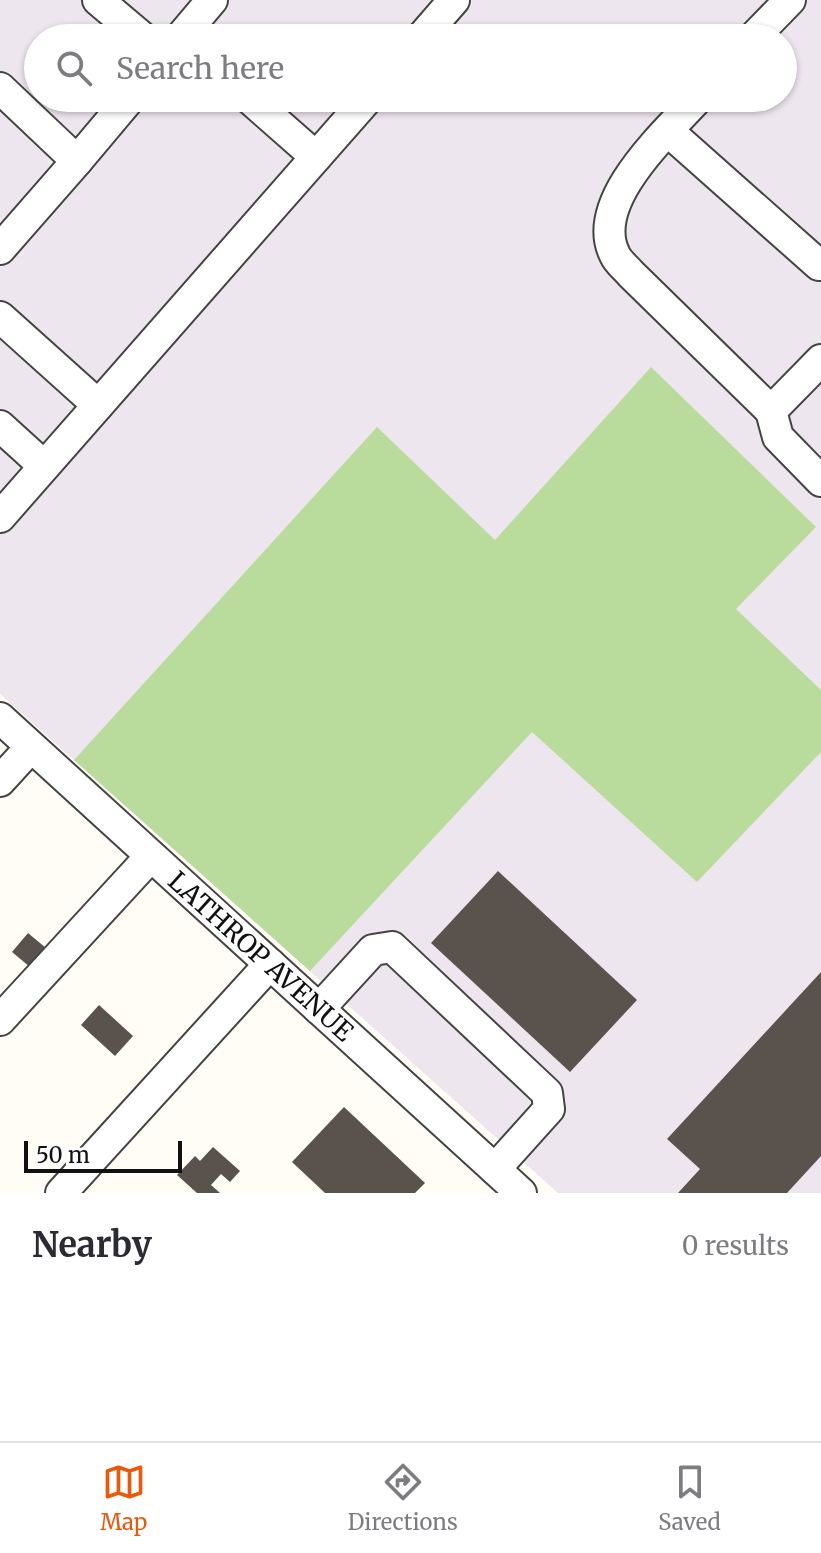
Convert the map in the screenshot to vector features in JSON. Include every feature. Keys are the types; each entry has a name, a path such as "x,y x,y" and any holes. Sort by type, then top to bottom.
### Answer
{"street":[{"path":"98,0 126,24"},
{"path":"192,24 212,0"},
{"path":"433,24 454,0"},
{"path":"767,24 790,0"},
{"path":"0,88 24,111"},
{"path":"25,112 77,161"},
{"path":"0,249 118,112"},
{"path":"265,112 316,157"},
{"path":"0,517 356,112"},
{"path":"685,112 621,190 609,217 615,255 771,411 778,437 821,481"},
{"path":"668,131 819,265"},
{"path":"0,317 98,405"},
{"path":"771,411 821,360"},
{"path":"0,426 44,466"},
{"name":"LATHROP AVENUE","path":"0,718 521,1193"},
{"path":"0,781 31,747"},
{"path":"0,1020 151,856"},
{"path":"319,1009 373,950 392,947 547,1093 549,1109 495,1169"},
{"path":"61,1193 270,964"}],"shaded area":[{"path":"0,0 821,0 821,1193 558,1193 0,694"}],"green space":[{"path":"651,367 816,527 736,609 821,690 821,752 697,882 532,732 310,971 74,760 377,427 495,540"}],"building":[{"path":"498,871 637,1000 570,1072 431,943"},
{"path":"28,933 46,948 30,967 12,952"},
{"path":"821,972 821,1156 787,1193 678,1193 700,1169 667,1139"},
{"path":"99,1005 133,1036 115,1056 81,1025"},
{"path":"344,1107 425,1183 415,1193 325,1193 292,1162"},
{"path":"213,1147 240,1171 230,1182 221,1174 211,1185 220,1193 197,1193 177,1175 195,1156 200,1161"}]}
